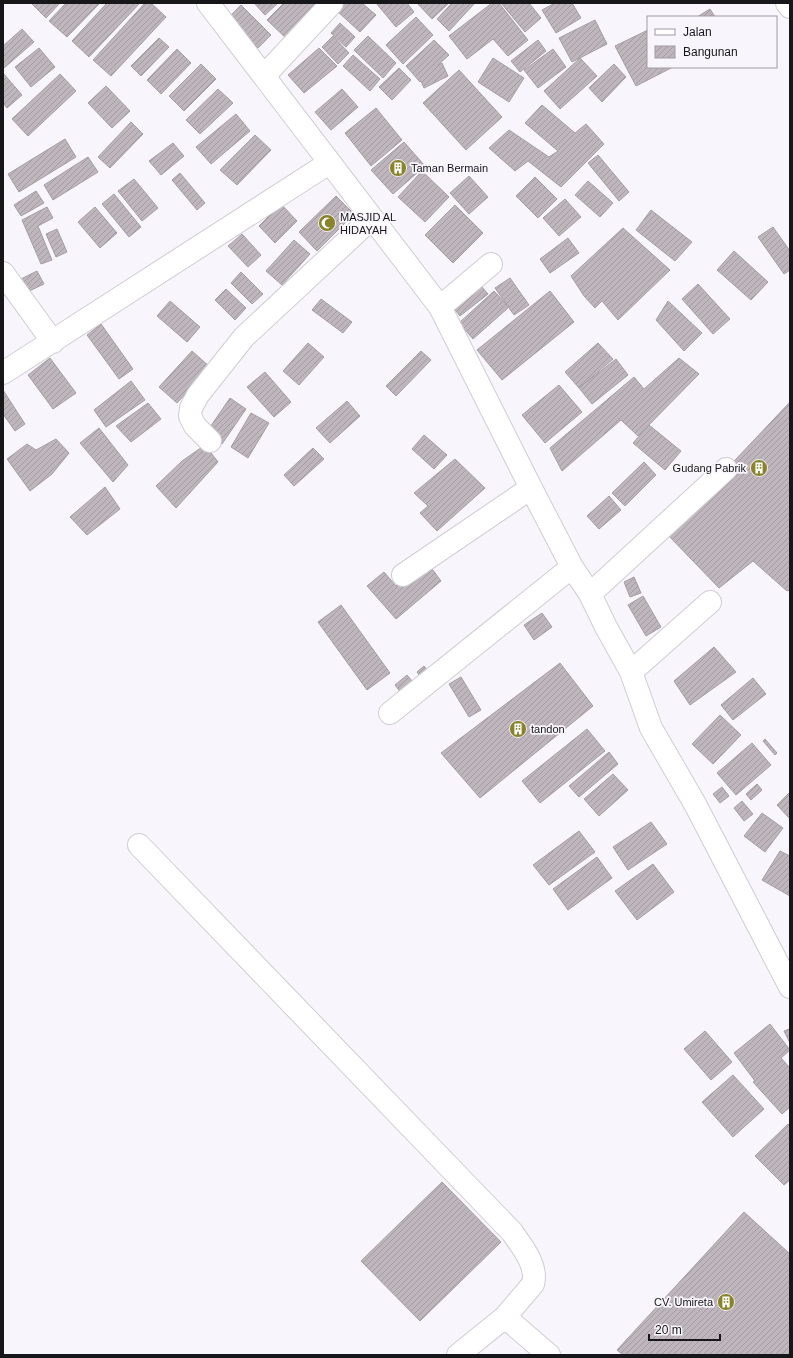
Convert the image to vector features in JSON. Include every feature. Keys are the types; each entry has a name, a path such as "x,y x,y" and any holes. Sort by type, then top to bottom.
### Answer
{"street":[{"path":"208,3 440,307 572,567 590,594 631,672 651,728 696,804 790,987"},
{"path":"264,76 332,3"},
{"path":"787,3 790,7"},
{"path":"3,373 329,163"},
{"path":"210,441 195,426 190,416 191,408 198,395 244,337 372,218"},
{"path":"440,307 491,264"},
{"path":"3,273 53,342"},
{"path":"590,594 726,469"},
{"path":"403,575 531,488"},
{"path":"390,713 572,567"},
{"path":"631,672 710,602"},
{"path":"139,845 512,1232 527,1254 534,1273 533,1284 505,1317 458,1355"},
{"path":"505,1317 549,1355"}],"building":[{"path":"31,3 60,3 46,18"},
{"path":"66,3 100,3 67,37 49,21"},
{"path":"107,3 140,3 89,57 72,41"},
{"path":"145,3 151,3 166,17 111,76 93,60"},
{"path":"254,3 278,3 265,15"},
{"path":"284,3 321,3 290,42 267,20"},
{"path":"344,3 362,3 376,15 360,32 337,11"},
{"path":"376,3 407,3 414,12 396,27"},
{"path":"417,3 449,3 432,19"},
{"path":"452,3 475,3 449,31 437,19"},
{"path":"492,3 499,3 528,40 508,56 493,39 467,59 449,36"},
{"path":"501,3 529,3 541,18 525,32"},
{"path":"555,3 572,3 581,18 556,33 542,10"},
{"path":"241,5 271,35 258,48 228,18"},
{"path":"710,9 714,16 699,16"},
{"path":"416,17 433,35 403,64 386,45"},
{"path":"595,20 607,44 572,62 559,38"},
{"path":"340,23 355,37 346,47 331,33"},
{"path":"22,29 34,42 4,68 3,46"},
{"path":"647,30 647,68 671,68 636,86 615,46"},
{"path":"333,36 349,53 338,64 322,47"},
{"path":"368,36 396,63 383,78 354,50"},
{"path":"159,38 169,47 141,76 131,66"},
{"path":"434,40 449,55 438,65 442,63 448,76 424,88 421,81 420,82 406,66"},
{"path":"538,40 546,51 520,72 511,61"},
{"path":"39,48 55,67 31,87 15,67"},
{"path":"319,48 337,66 304,93 288,75"},
{"path":"177,49 191,63 161,94 147,80"},
{"path":"553,49 566,67 538,88 524,70"},
{"path":"353,55 380,79 370,91 343,66"},
{"path":"493,58 524,78 509,102 478,82"},
{"path":"580,58 597,76 560,109 544,91"},
{"path":"201,64 216,79 184,111 169,96"},
{"path":"614,64 626,77 602,102 589,88"},
{"path":"399,68 411,80 392,100 379,87"},
{"path":"459,70 502,117 466,150 423,103"},
{"path":"3,73 22,95 7,108 3,103"},
{"path":"60,74 76,91 28,136 12,119"},
{"path":"106,86 130,111 112,128 88,103"},
{"path":"218,89 233,103 200,134 186,120"},
{"path":"342,89 358,107 331,130 315,112"},
{"path":"542,105 575,133 586,124 604,144 561,187 528,161 515,171 489,148 509,130 549,157 558,151 525,123"},
{"path":"376,108 402,140 371,166 345,133"},
{"path":"236,114 250,131 211,164 196,147"},
{"path":"131,122 143,134 110,168 98,157"},
{"path":"255,135 271,150 237,185 220,170"},
{"path":"65,139 76,157 19,192 8,174"},
{"name":"Taman Bermain","path":"404,142 425,166 393,194 371,170"},
{"path":"173,143 184,156 161,175 149,161"},
{"path":"598,155 629,192 619,201 588,163"},
{"path":"88,157 98,172 53,200 44,185"},
{"path":"422,171 449,197 425,222 398,197"},
{"path":"180,173 205,203 197,210 172,180"},
{"path":"469,176 488,197 469,214 450,193"},
{"path":"535,177 557,199 538,218 516,196"},
{"path":"134,179 158,208 142,221 118,191"},
{"path":"588,181 613,203 600,217 575,195"},
{"path":"36,191 44,203 21,216 14,205"},
{"path":"114,194 141,227 129,237 102,204"},
{"name":"MASJID AL HIDAYAH","path":"336,196 354,214 317,251 299,232"},
{"path":"565,199 581,217 559,236 543,218"},
{"path":"281,204 297,221 275,243 259,226"},
{"path":"455,205 483,233 453,263 425,235"},
{"path":"47,207 53,218 38,226 52,260 41,264 22,220"},
{"path":"95,207 117,233 100,248 78,222"},
{"path":"651,210 692,242 675,261 636,230"},
{"path":"773,227 790,251 790,270 784,274 758,237"},
{"path":"623,228 670,270 618,320 602,301 595,308 584,296 571,276"},
{"path":"57,229 67,252 56,257 46,234"},
{"path":"242,234 261,255 248,267 228,246"},
{"path":"568,238 579,253 550,273 540,259"},
{"path":"294,240 310,254 282,285 266,271"},
{"path":"734,251 768,282 751,300 717,270"},
{"path":"37,271 44,284 25,293 19,280"},
{"path":"241,272 263,294 252,304 231,283"},
{"path":"510,278 529,305 514,315 495,288"},
{"path":"475,279 488,294 460,316 448,301"},
{"path":"698,284 730,319 713,334 682,299"},
{"path":"226,289 246,308 235,320 215,300"},
{"path":"494,291 509,307 473,339 459,323"},
{"path":"550,291 574,322 502,380 477,350"},
{"path":"321,299 352,322 343,333 312,310"},
{"path":"170,301 200,327 187,342 157,316"},
{"path":"668,301 702,333 684,351 656,320"},
{"path":"101,324 133,369 119,379 87,335"},
{"path":"308,343 324,357 299,385 283,371"},
{"path":"598,343 613,359 579,388 565,372"},
{"path":"192,351 210,367 177,403 159,387"},
{"path":"421,351 431,360 396,396 386,386"},
{"path":"50,358 76,393 53,409 28,375"},
{"path":"679,358 699,374 638,436 621,420 562,471 550,448 634,377 644,389"},
{"path":"616,359 628,375 592,404 579,388"},
{"path":"265,372 291,402 274,417 247,387"},
{"path":"131,381 145,400 106,427 94,410"},
{"path":"559,385 582,412 545,443 522,415"},
{"path":"3,390 25,424 15,431 3,414"},
{"path":"230,398 246,409 222,444 206,433"},
{"path":"347,401 360,416 330,443 316,428"},
{"name":"Gudang Pabrik","path":"790,402 790,590 787,591 753,561 719,588 666,533"},
{"path":"148,403 161,419 131,442 116,426"},
{"path":"251,413 269,423 248,458 231,447"},
{"path":"649,425 681,451 665,470 633,443"},
{"path":"99,428 128,465 113,482 80,443"},
{"path":"424,435 447,455 434,469 412,449"},
{"path":"56,439 69,453 52,474 30,491 7,459 27,444 36,450"},
{"path":"205,445 218,462 176,508 156,486 182,461"},
{"path":"313,448 324,459 294,486 284,475"},
{"path":"455,459 485,488 437,531 420,513 428,506 414,493"},
{"path":"644,462 656,475 625,506 612,493"},
{"path":"105,487 120,509 87,535 70,517"},
{"path":"609,496 621,510 599,529 587,516"},
{"path":"427,562 441,581 396,619 367,586 384,572 396,586"},
{"path":"634,577 641,593 630,597 624,582"},
{"path":"643,596 661,627 646,636 628,605"},
{"path":"341,605 390,673 367,690 318,622"},
{"path":"542,613 552,627 534,640 524,625"},
{"path":"714,647 736,672 690,705 674,681"},
{"name":"tandon","path":"560,663 593,706 480,798 441,753"},
{"path":"424,666 430,674 423,680 417,672"},
{"path":"407,675 417,687 405,698 395,685"},
{"path":"461,677 481,710 469,717 449,684"},
{"path":"753,678 766,694 733,720 721,705"},
{"path":"720,715 741,735 713,764 692,744"},
{"path":"587,729 605,751 540,803 522,781"},
{"path":"765,739 777,753 775,755 763,741"},
{"path":"752,743 771,765 736,795 717,773"},
{"path":"609,752 618,764 579,797 569,786"},
{"path":"613,774 628,790 599,816 584,799"},
{"path":"757,784 762,790 751,800 746,794"},
{"path":"722,787 729,796 720,803 713,794"},
{"path":"790,792 790,819 777,805"},
{"path":"742,801 753,814 744,821 734,808"},
{"path":"762,813 783,828 765,852 744,836"},
{"path":"651,822 667,844 628,870 613,847"},
{"path":"579,831 595,852 549,885 533,865"},
{"path":"780,851 790,856 790,896 762,880"},
{"path":"597,857 612,878 568,910 553,889"},
{"path":"653,864 674,892 637,920 615,891"},
{"path":"770,1024 790,1050 781,1058 790,1068 790,1107 782,1114 753,1082 755,1081 734,1053"},
{"path":"790,1030 790,1043 784,1031"},
{"path":"705,1031 732,1062 711,1080 684,1049"},
{"path":"733,1075 764,1109 733,1137 702,1102"},
{"path":"788,1124 790,1126 790,1180 784,1185 755,1156"},
{"path":"442,1182 501,1242 420,1321 361,1261"},
{"name":"CV. Umireta","path":"744,1212 790,1254 790,1355 623,1355 617,1350"}],"place":[{"name":"Taman Bermain","path":"398,168"},
{"name":"MASJID AL HIDAYAH","path":"327,223"},
{"name":"Gudang Pabrik","path":"759,468"},
{"name":"tandon","path":"518,729"},
{"name":"CV. Umireta","path":"726,1302"}]}
